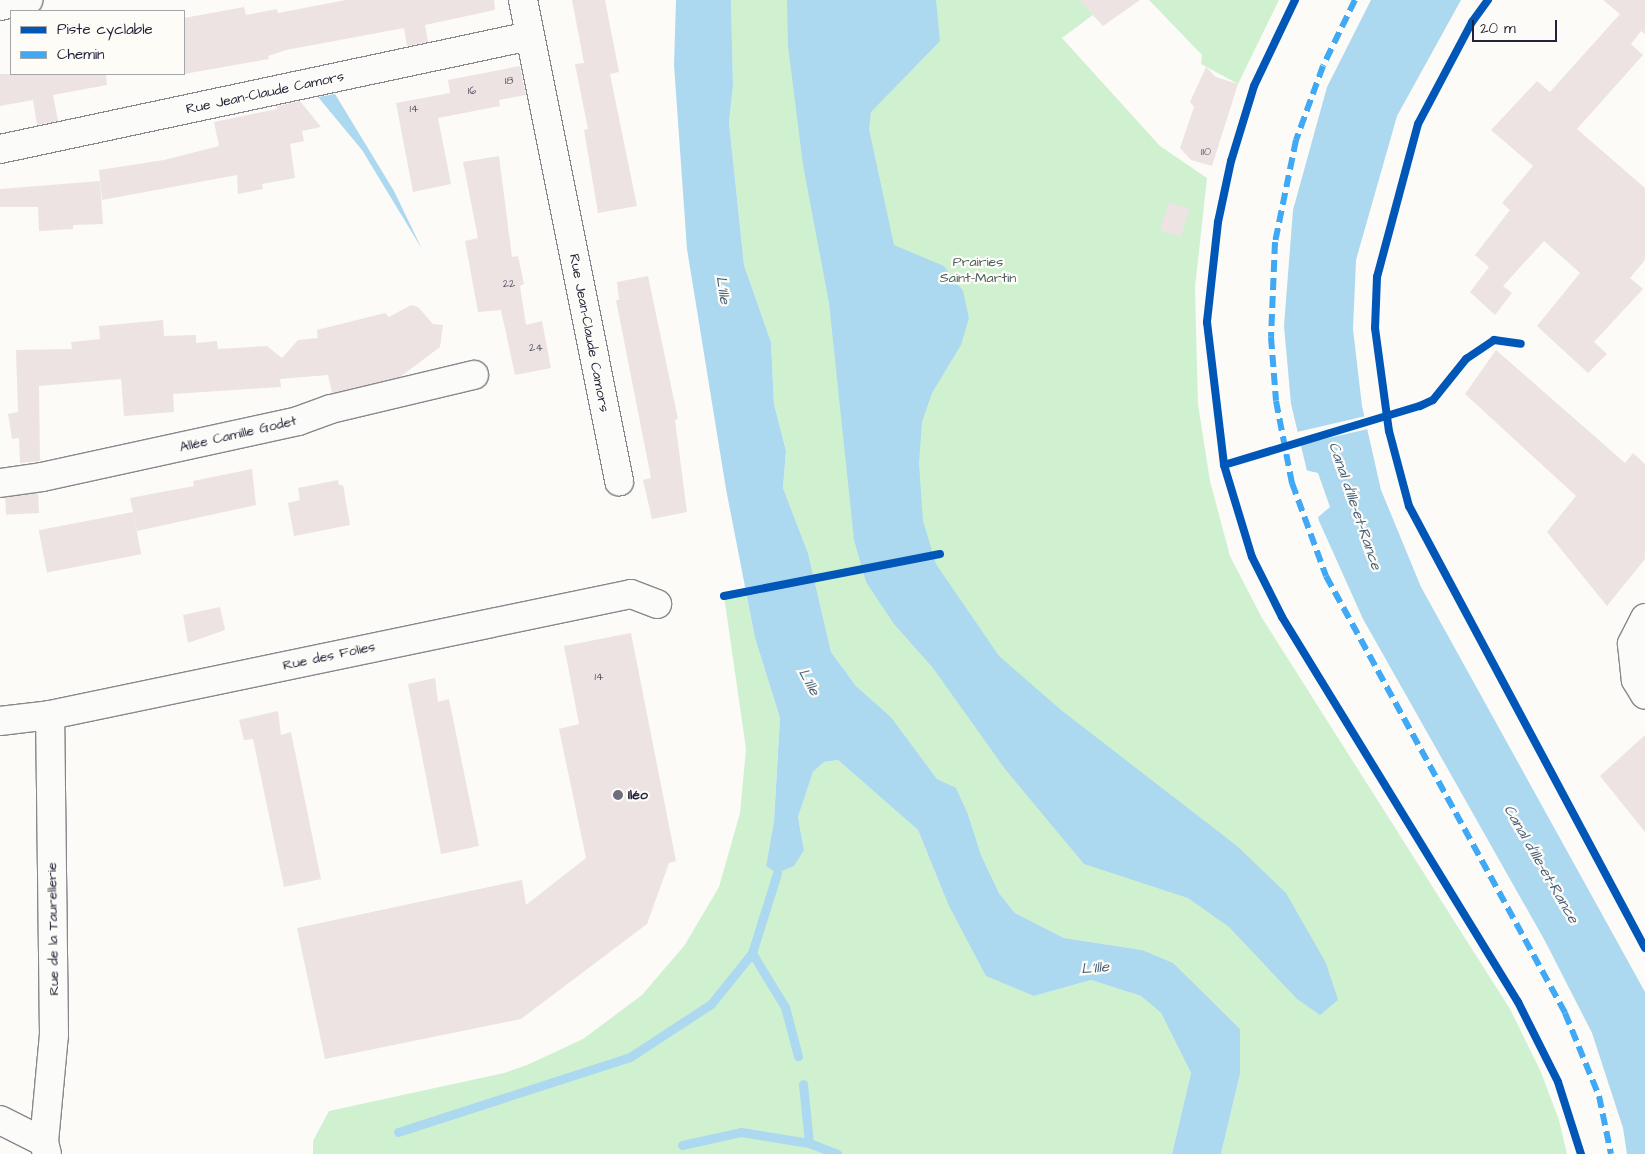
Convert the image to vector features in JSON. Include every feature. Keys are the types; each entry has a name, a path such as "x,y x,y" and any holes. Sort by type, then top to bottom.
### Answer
{"street":[{"path":"0,6 28,0"},
{"name":"Rue Jean-Claude Camors","path":"523,0 619,482"},
{"name":"Rue Jean-Claude Camors","path":"0,149 530,36"},
{"name":"Allée Camille Godet","path":"0,483 42,477 298,421 331,409 474,376"},
{"name":"Rue des Folies","path":"0,721 50,715 630,594 657,604"},
{"path":"1645,618 1632,644 1636,680 1645,695"},
{"name":"Rue de la Taurellerie","path":"0,1120 46,1148 54,1036 50,715"}],"green space":[{"name":"Prairies Saint-Martin","path":"731,0 1113,0 1062,38 1160,146 1207,178 1195,288 1198,404 1210,481 1230,556 1262,618 1510,1009 1541,1072 1559,1120 1567,1154 1221,1154 1240,1074 1142,950 1064,938 1015,913 999,893 981,855 968,814 956,789 937,779 891,717 856,686 831,652 808,553 783,488 786,451 774,404 771,342 744,265 729,122 733,86"},
{"path":"1149,0 1279,0 1238,84 1201,64 1202,55"},
{"path":"746,592 755,638 780,718 774,821 766,866 804,850 798,817 813,772 824,762 838,760 918,830 948,904 1034,996 1091,980 1141,996 1161,1013 1191,1073 1172,1154 313,1154 313,1141 329,1111 504,1073 527,1065 583,1039 642,995 684,946 719,887 740,813 746,749 724,596"}],"water":[{"name":"L'Ille","path":"676,0 731,0 733,86 729,122 744,265 771,342 774,404 786,451 783,488 808,553 831,652 856,686 891,717 937,779 956,788 968,814 981,855 999,893 1015,913 1064,938 1142,950 1173,963 1240,1029 1240,1074 1221,1154 1172,1154 1191,1073 1161,1013 1141,996 1091,980 1034,996 986,976 948,904 918,830 838,760 824,762 813,772 798,817 804,850 794,866 777,873 766,866 774,821 780,718 755,638 726,489 687,249 674,65"},
{"path":"787,0 936,0 940,41 871,112 869,129 894,245 944,266 963,291 969,318 961,345 932,393 922,422 919,463 923,521 936,564 999,656 1061,710 1237,846 1286,893 1326,963 1338,1000 1320,1015 1297,999 1229,927 1188,898 1084,864 1005,769 933,668 894,624 866,582 854,540 829,303 803,165 788,46"},
{"name":"Canal d'Ille-et-Rance","path":"1371,0 1461,0 1397,116 1356,260 1353,329 1362,406 1381,490 1421,587 1645,992 1645,1154 1627,1154 1623,1128 1592,1033 1545,941 1363,619 1319,521 1291,404 1284,326 1293,210 1327,87"},
{"path":"335,94 394,191 422,249 362,150 318,97"}],"pier":[{"path":"1366,416 1369,429 1299,445 1296,432"},
{"path":"1305,470 1318,473 1330,507 1317,518"}],"building":[{"path":"346,0 494,0 495,10 425,25 428,42 407,46 404,28 286,50 268,56 269,59 185,74 185,18 244,7 246,15 277,9 278,13"},
{"path":"572,0 605,0 619,72 610,74 637,206 598,213 584,130 588,129 575,64 584,63"},
{"path":"1079,0 1140,0 1103,26"},
{"path":"1603,0 1645,0 1645,34 1641,31 1631,44 1643,55 1577,129 1645,188 1645,260 1630,278 1643,289 1594,342 1607,354 1588,373 1537,326 1580,273 1544,241 1503,286 1512,293 1495,315 1470,292 1489,267 1475,255 1510,210 1502,203 1533,166 1491,130 1537,81 1550,92 1620,14"},
{"path":"520,66 526,95 499,100 500,106 438,118 451,184 413,192 396,103 450,93 448,80"},
{"path":"1206,67 1216,77 1238,84 1212,166 1191,160 1180,148 1194,107 1190,102"},
{"path":"0,74 106,75 107,85 53,95 58,121 37,125 33,100 0,106"},
{"path":"300,101 321,127 302,131 304,141 290,144 295,178 262,184 263,189 238,194 237,175 102,200 99,170 164,160 219,146 214,122 277,109 277,106"},
{"path":"499,156 512,257 518,256 524,284 520,286 526,325 542,321 551,368 515,375 501,310 478,312 465,241 478,238 463,162"},
{"path":"100,181 103,224 73,225 73,229 39,231 38,207 0,207 0,189"},
{"path":"1169,202 1190,209 1181,237 1160,231"},
{"path":"648,276 678,419 675,420 687,512 652,519 643,480 651,478 616,300 619,300 617,282"},
{"path":"411,305 418,307 433,324 443,325 440,347 400,377 332,393 328,375 280,379 281,387 173,394 174,412 124,416 121,379 39,386 40,461 20,463 19,438 12,439 8,414 18,412 16,350 72,349 71,342 100,339 99,326 163,320 164,336 196,335 196,343 217,341 218,349 267,346 282,358 298,340 318,338 317,330 385,313 389,317"},
{"path":"1496,350 1625,463 1633,453 1645,464 1645,559 1607,606 1547,532 1576,496 1465,394"},
{"path":"252,469 256,505 137,531 130,498 194,486 193,481"},
{"path":"338,480 339,485 343,485 350,525 294,536 288,503 300,500 298,488"},
{"path":"38,493 39,513 6,515 5,495"},
{"path":"133,512 141,554 47,573 39,530"},
{"path":"220,607 225,630 188,643 183,615"},
{"name":"Iléo","path":"631,633 676,861 669,863 647,924 521,1019 325,1059 297,928 522,880 526,905 586,858 559,729 579,724 564,646"},
{"path":"435,678 438,702 449,699 479,846 441,854 408,684"},
{"path":"278,711 281,735 291,732 321,879 284,887 253,739 244,740 239,720"},
{"path":"1645,735 1645,832 1600,776"}],"waterway":[{"path":"398,1132 630,1057 711,1004 752,953 777,873"},
{"path":"752,953 785,1007 798,1056"},
{"path":"803,1084 809,1143 837,1154"},
{"path":"682,1145 741,1132 809,1143"}],"marked path":[{"path":"1355,0 1323,66 1296,140 1275,242 1271,337 1276,401 1292,483 1326,576 1565,1013 1599,1096 1611,1154"}],"cycle path":[{"path":"1295,0 1254,86 1231,161 1218,222 1207,322 1224,465 1252,557 1282,617 1518,1002 1558,1082 1581,1154"},
{"path":"1488,0 1472,22 1418,124 1377,277 1375,328 1389,431 1409,506 1645,948"},
{"path":"1224,465 1420,406 1433,400 1466,359 1494,340 1521,344"},
{"path":"724,596 940,554"}],"place":[{"name":"Iléo","path":"618,795"}]}
